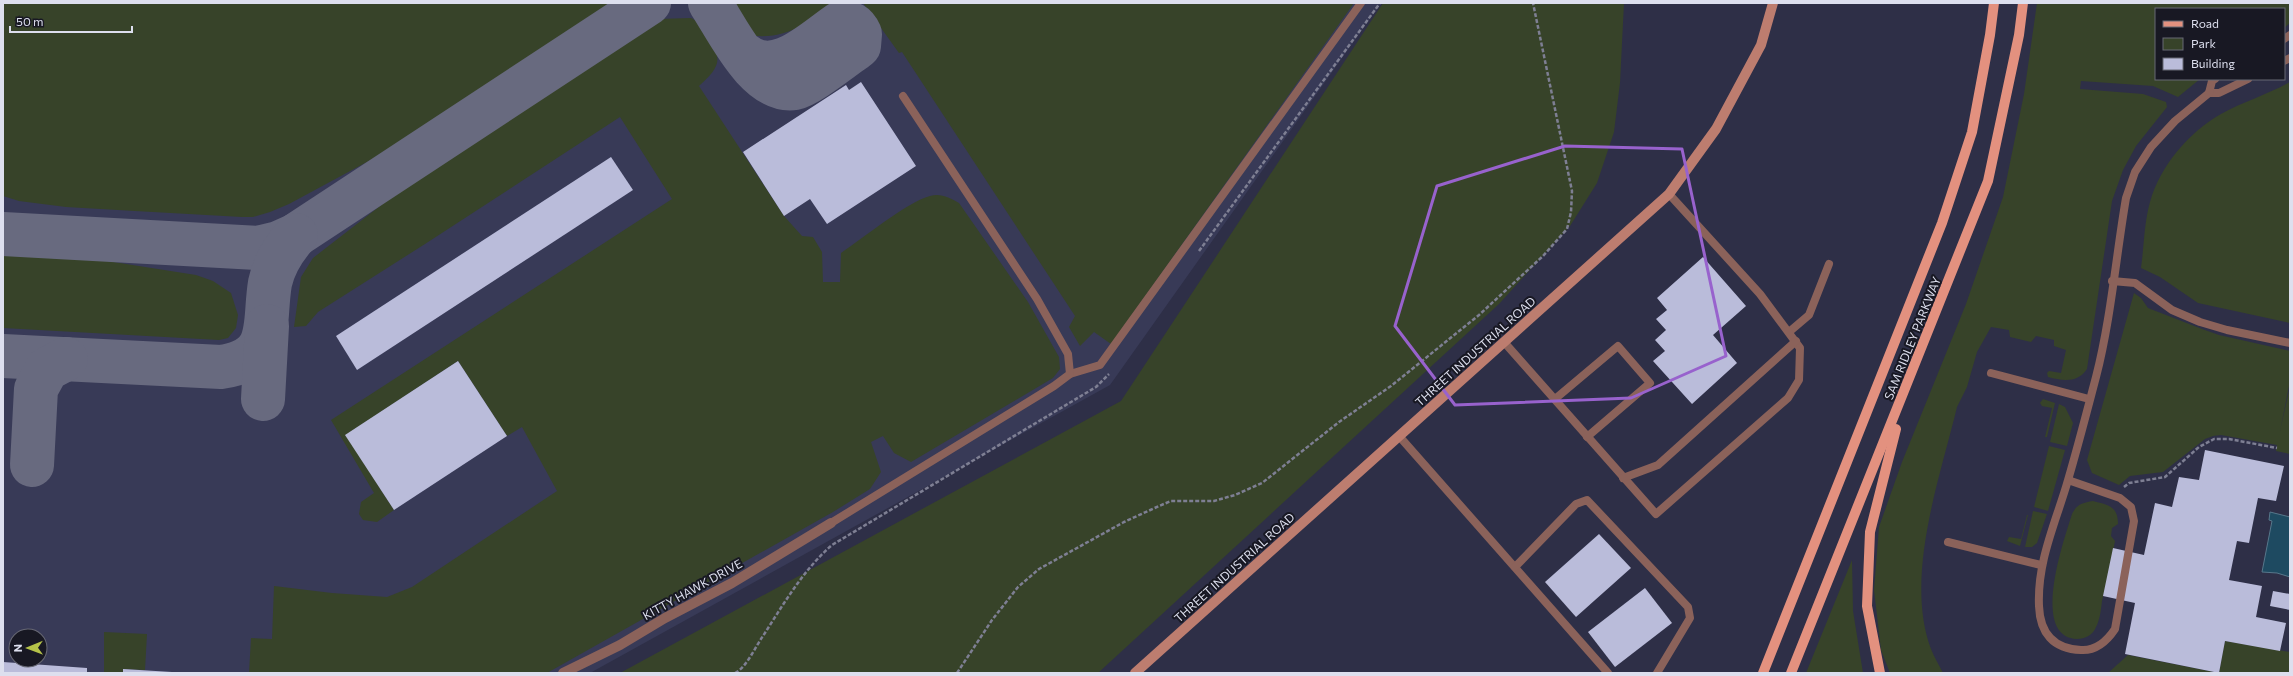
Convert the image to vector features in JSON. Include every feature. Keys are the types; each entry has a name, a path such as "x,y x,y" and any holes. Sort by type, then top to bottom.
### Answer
{"main road":[{"name":"SAM RIDLEY PARKWAY","path":"1763,673 1942,223 1972,132 1990,35 1994,3"},
{"name":"SAM RIDLEY PARKWAY","path":"1791,673 1906,390 1988,181 2020,35 2023,3"},
{"path":"1880,673 1867,606 1870,532 1906,390"}],"street":[{"name":"THREET INDUSTRIAL ROAD","path":"1135,673 1669,194 1716,129 1761,45 1773,3"},
{"name":"KITTY HAWK DRIVE","path":"563,673 620,645 665,618 732,583 831,524"}],"lane":[{"path":"831,524 1054,386 1070,374 1100,365 1361,3"},
{"path":"2068,480 2120,498 2131,507 2134,521 2115,629 2108,639 2098,646 2085,650 2068,650 2054,643 2045,632 2039,607 2041,565 2068,480 2104,337 2126,198 2135,172 2151,147 2175,121 2209,93 2214,80"},
{"path":"2209,93 2219,93 2246,80"},
{"path":"902,96 1037,299 1068,354 1070,374"},
{"path":"1504,342 1656,514 1788,398 1799,380 1800,348 1760,294 1669,194"},
{"path":"1789,332 1809,315 1829,264"},
{"path":"2112,281 2134,282 2172,310 2200,322 2227,330 2290,343"},
{"path":"1623,478 1658,465 1796,342"},
{"path":"1554,399 1618,346 1650,383 1587,437"},
{"path":"1991,373 2089,399"},
{"path":"1399,436 1608,673"},
{"path":"1515,567 1576,504 1587,500 1688,607 1690,618 1657,673"},
{"path":"1948,542 2041,565"}],"path":[{"path":"957,673 992,620 1018,587 1039,569 1124,522 1171,501 1214,500 1235,495 1262,483 1339,422 1391,386 1479,315 1543,256 1567,229 1571,212 1572,191 1533,3"},
{"path":"2122,488 2129,483 2165,477 2199,447 2214,439 2229,439 2277,448"}],"highlighted area":[{"path":"1565,146 1682,149 1726,356 1631,398 1455,405 1395,326 1437,186"}],"shaded area":[{"path":"3,3 1381,3 1110,385 590,673 3,673"},
{"path":"2270,512 2290,517 2290,577 2277,573 2262,572 2272,521 2269,520"}],"green space":[{"path":"3,3 615,3 391,149 289,204 253,217 242,217 66,207 19,201 3,196"},
{"path":"735,3 836,3 808,22 790,31 768,36 756,36 741,16"},
{"path":"863,3 1354,3 1111,344 1094,332 1080,346 1069,327 1075,316 902,52 899,53"},
{"path":"1383,3 1624,3 1620,83 1614,132 1597,183 1570,226 1499,304 1098,673 620,673 1121,401"},
{"path":"2037,3 2290,3 2290,23 2285,27 2285,8 2155,8 2155,80 2199,80 2178,97 2153,86 2081,81 2080,89 2143,94 2166,102 2167,107 2136,146 2123,170 2112,201 2087,369 2083,374 2075,379 2065,380 2048,377 2047,373 2049,371 2061,373 2066,350 2054,346 2054,340 2036,336 2031,342 2010,337 2009,330 1991,327 1977,352 1967,387 1957,407 1934,496 1923,560 1921,591 1924,621 1931,649 1943,673 1890,673 1881,650 1874,590 1879,527 1902,462 1966,304 2003,197 2024,94"},
{"path":"691,18 701,25 714,43 717,57 717,63 714,70 699,86 784,216 802,236 813,237 822,252 823,282 840,282 841,253 897,213 909,205 930,196 945,196 959,203 1028,302 1059,357 1060,369 1053,378 911,462 894,453 883,436 871,442 881,472 870,489 833,512 547,673 249,673 251,638 272,639 274,586 332,593 387,597 412,587 557,491 522,427 507,436 458,361 346,435 394,510 377,522 363,520 359,514 361,502 374,493 331,420 672,199 620,117 318,312 306,326 294,327 301,277 313,258 429,168 658,19"},
{"path":"2290,82 2290,323 2198,303 2160,277 2141,268 2145,227 2150,202 2161,176 2177,151 2209,121"},
{"path":"3,253 88,258 196,275 213,281 231,293 238,315 236,328 228,338 219,340 3,328"},
{"path":"2134,293 2141,298 2148,308 2202,329 2219,335 2290,351 2290,381 2280,431 2290,386 2290,454 2276,451 2277,445 2221,435 2205,439 2163,472 2130,476 2119,485 2092,473 2087,460"},
{"path":"2043,399 2055,403 2047,437 2045,437 2052,408 2042,406 2040,403"},
{"path":"2059,404 2065,407 2073,423 2067,446 2050,442"},
{"path":"2049,446 2065,450 2048,511 2034,507"},
{"path":"2093,501 2111,507 2116,513 2118,524 2112,528 2111,536 2115,541 2100,614 2095,630 2086,637 2077,639 2063,634 2055,622 2052,605 2054,584 2063,543 2072,514 2080,504"},
{"path":"2033,511 2047,514 2037,543 2032,547 2025,547"},
{"path":"2027,515 2020,546 2007,541 2009,537 2021,539"},
{"path":"1852,560 1853,611 1863,673 1806,673"},
{"path":"104,632 147,634 145,670 123,669 123,673 104,673"},
{"path":"2225,641 2290,652 2290,673 2219,673"},
{"path":"2128,655 2219,673 2108,673"}],"building":[{"path":"861,82 916,166 827,224 810,199 784,216 743,152 846,85 849,90"},
{"path":"611,157 633,190 357,370 336,336"},
{"path":"1703,257 1746,306 1713,335 1737,363 1692,404 1653,361 1665,351 1655,340 1666,330 1656,319 1667,310 1657,298"},
{"path":"458,361 507,436 394,510 345,435"},
{"path":"2205,450 2284,466 2276,501 2258,498 2249,543 2237,541 2229,580 2262,586 2256,617 2286,623 2280,651 2225,641 2219,673 2125,654 2135,603 2103,596 2113,548 2144,555 2155,503 2172,507 2179,477 2199,480"},
{"path":"1599,534 1631,568 1576,617 1545,582"},
{"path":"1645,588 1672,623 1615,667 1588,632"},
{"path":"2273,591 2290,594 2290,610 2270,606"},
{"path":"3,662 8,662 8,668 48,668 48,665 87,668 87,673 3,673"},
{"path":"123,669 172,672 172,673 123,673"}],"taxiway":[{"path":"3,234 258,248 278,243 296,235 649,3"},
{"path":"710,3 745,58 756,71 768,81 781,87 795,88 816,77 859,46 860,34 857,28 852,24 840,23 806,48 781,60 769,63 756,61 744,54"},
{"path":"3,356 221,367 239,363 251,356 259,348 264,337 272,276 287,246 296,235"},
{"path":"263,399 267,326"},
{"path":"32,465 36,389 47,369 66,359"}]}
